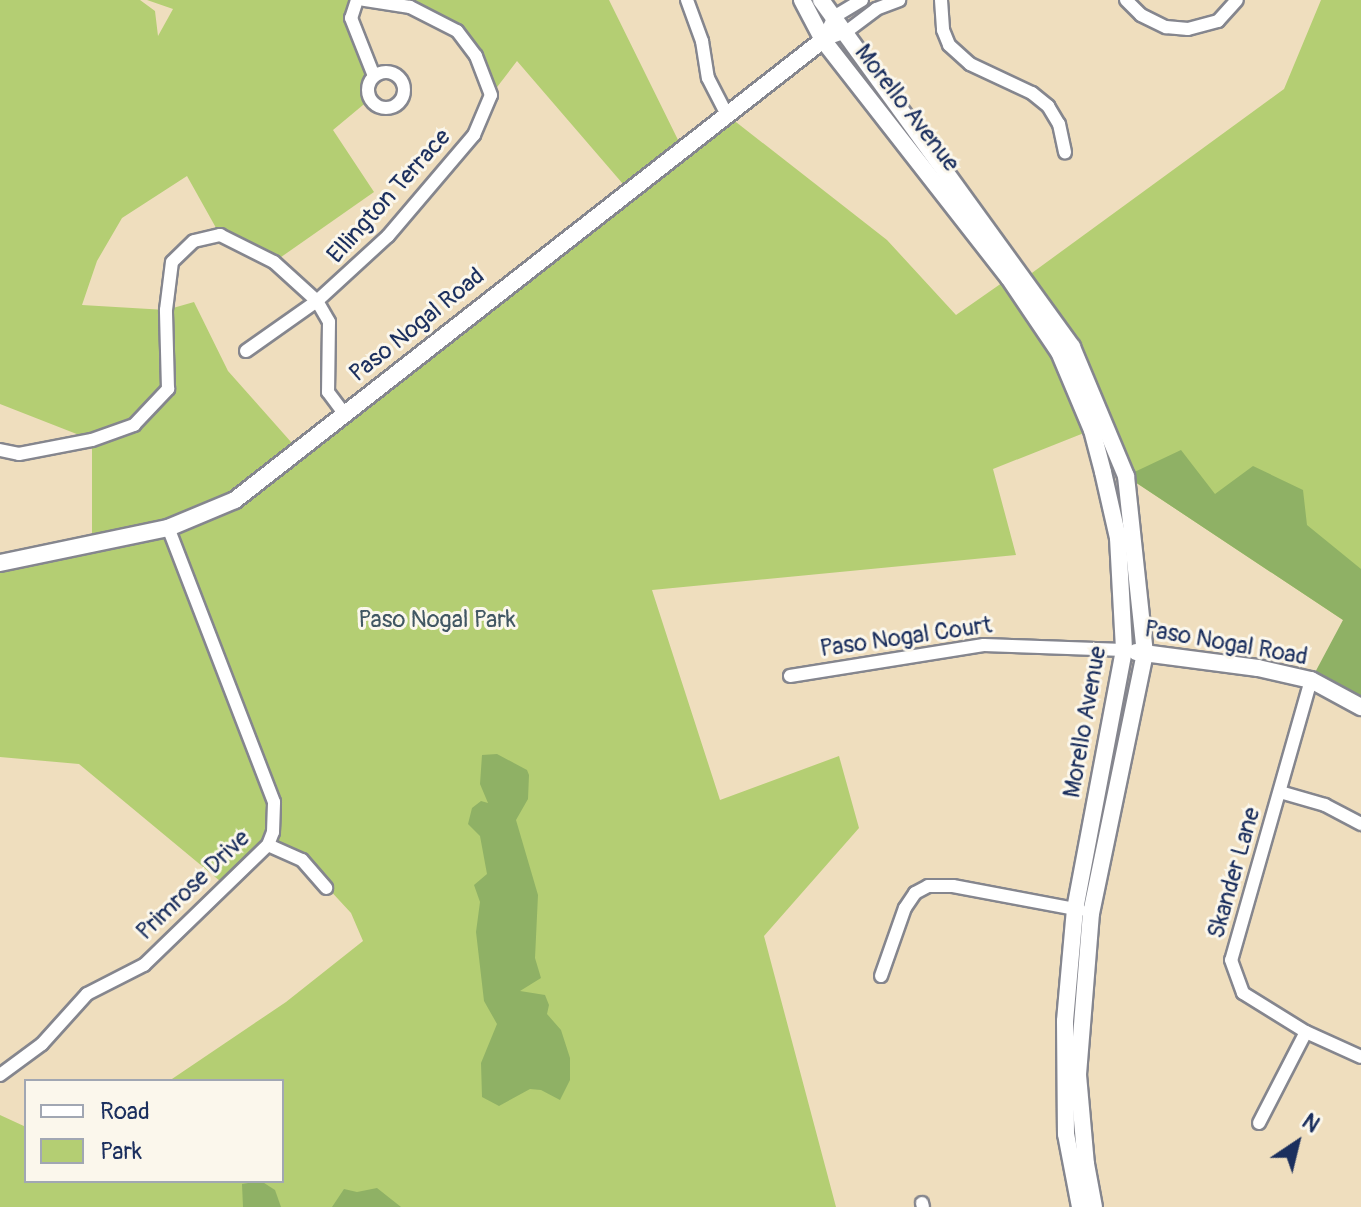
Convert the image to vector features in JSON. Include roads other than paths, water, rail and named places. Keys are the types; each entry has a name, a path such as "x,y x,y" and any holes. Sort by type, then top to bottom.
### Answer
{"street":[{"path":"357,0 351,18 374,76"},
{"name":"Ellington Terrace","path":"317,301 388,236 474,135 491,95 476,56 457,31 410,7 364,0"},
{"path":"687,0 702,41 708,78 727,115"},
{"name":"Morello Avenue","path":"802,0 823,40 1009,278 1059,352 1092,430 1109,498 1118,538 1124,650 1065,1021 1066,1134 1080,1207"},
{"name":"Morello Avenue","path":"821,0 1072,347 1126,476 1145,653 1083,911 1078,1075 1086,1164 1094,1207"},
{"path":"823,40 834,17 862,0"},
{"path":"823,40 846,32 876,9 899,0"},
{"path":"941,0 943,30 949,45 970,64 1032,93 1048,106 1059,124 1065,152"},
{"path":"1126,0 1141,15 1166,27 1188,29 1218,21 1237,0"},
{"name":"Paso Nogal Road","path":"0,563 168,528 235,500 823,40"},
{"path":"0,450 19,454 92,440 134,425 168,389 166,310 172,262 194,241 220,235 238,241 274,262 317,301 329,322 328,392 344,413"},
{"path":"246,351 317,301"},
{"name":"Primrose Drive","path":"1,1079 42,1044 87,994 144,965 268,845 273,832 274,802 168,528"},
{"name":"Paso Nogal Court","path":"790,676 984,645 1124,650"},
{"name":"Paso Nogal Road","path":"1124,650 1258,668 1311,680 1361,707"},
{"name":"Skander Lane","path":"1311,680 1231,960 1243,993 1306,1032 1361,1057"},
{"path":"1280,792 1325,805 1361,824"},
{"path":"268,845 302,860 326,888"},
{"path":"881,976 905,908 915,893 928,886 953,886 1083,911"},
{"path":"1259,1123 1306,1032"}],"park label":[{"name":"Paso Nogal Park","path":"437,620"}]}
